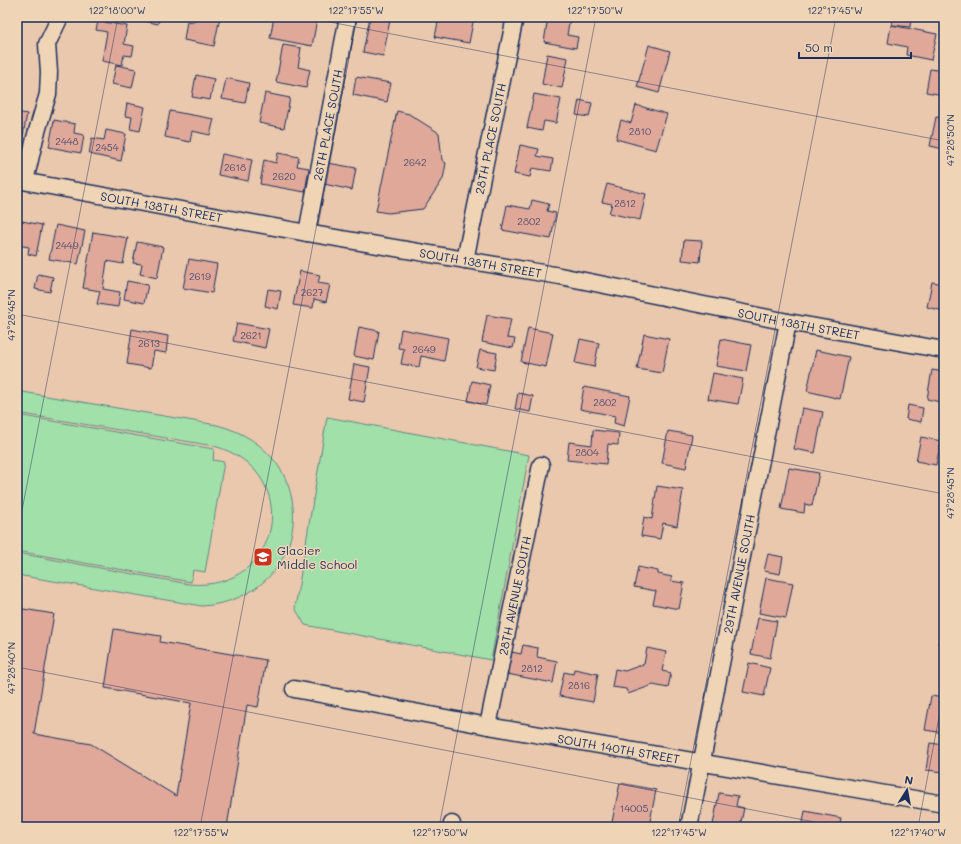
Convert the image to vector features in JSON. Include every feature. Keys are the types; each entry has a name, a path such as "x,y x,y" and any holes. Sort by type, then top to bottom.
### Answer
{"street":[{"path":"21,180 48,94 48,44 60,17"},
{"name":"26TH PLACE SOUTH","path":"307,233 348,17"},
{"name":"28TH PLACE SOUTH","path":"464,260 515,17"},
{"name":"SOUTH 138TH STREET","path":"21,180 307,233 560,276 788,322 944,350"},
{"name":"29TH AVENUE SOUTH","path":"689,827 788,322"},
{"name":"28TH AVENUE SOUTH","path":"488,726 541,465"},
{"name":"SOUTH 140TH STREET","path":"294,688 488,726 702,764 944,804"}],"green space":[{"path":"17,391 217,425 253,440 277,464 290,492 293,523 285,553 267,578 240,597 202,606 17,575 17,553 189,584 221,582 245,570 262,551 270,528 271,503 262,479 243,459 214,446 17,413"},
{"path":"17,415 214,449 213,460 224,462 205,572 193,570 191,582 17,551"},
{"path":"327,417 529,455 491,660 305,625 295,608"}],"building":[{"path":"135,17 159,17 158,24 135,19"},
{"path":"195,17 220,17 214,46 184,40 187,21 194,22"},
{"path":"274,17 307,17 317,19 312,46 270,38"},
{"path":"370,17 390,20 383,56 363,52"},
{"path":"439,17 474,17 469,43 435,37"},
{"path":"548,17 570,17 567,35 578,37 576,48 544,42"},
{"path":"665,17 681,17 679,21"},
{"path":"893,17 911,17 910,27 892,25"},
{"path":"98,21 127,26 124,44 134,46 132,56 124,55 122,65 102,61 107,32 96,30"},
{"path":"891,25 937,34 931,60 906,55 907,47 888,43"},
{"path":"283,45 301,48 298,67 310,70 306,88 276,82"},
{"path":"649,45 670,51 659,93 637,87"},
{"path":"547,54 568,58 562,88 542,84"},
{"path":"116,65 136,69 132,88 112,84"},
{"path":"930,69 944,71 944,95 926,92"},
{"path":"196,75 214,79 210,100 192,97"},
{"path":"356,77 391,83 387,102 353,95"},
{"path":"226,78 249,83 245,103 222,99"},
{"path":"265,93 290,98 284,128 259,123"},
{"path":"534,94 561,99 556,123 544,121 542,131 527,128"},
{"path":"579,100 592,103 589,117 576,115"},
{"path":"127,103 145,107 140,131 130,129 132,117 125,116"},
{"path":"636,105 667,114 656,150 616,139 621,120 631,123"},
{"path":"170,111 214,119 210,135 192,131 190,142 165,137"},
{"path":"397,111 409,114 439,133 442,160 446,163 443,179 423,209 388,213 376,211"},
{"path":"17,112 27,114 23,136 17,135"},
{"path":"936,117 944,118 944,149 930,146"},
{"path":"54,120 75,124 74,133 84,135 81,153 49,147"},
{"path":"106,130 126,134 121,161 89,154 92,138 104,140"},
{"path":"520,145 539,149 537,156 553,159 551,171 532,168 530,177 514,174"},
{"path":"278,153 299,157 297,166 309,168 305,192 260,184 264,160 276,163"},
{"path":"222,154 252,160 248,181 218,175"},
{"path":"328,163 356,168 352,190 324,184"},
{"path":"607,184 646,194 640,220 609,213 612,204 602,202"},
{"path":"532,200 549,204 547,211 556,213 551,239 502,230 507,205 530,209"},
{"path":"17,220 42,225 36,256 28,254 29,247 17,245"},
{"path":"56,225 85,231 78,264 49,259"},
{"path":"93,232 128,238 123,264 107,261 103,289 120,292 118,307 97,304 100,291 83,288"},
{"path":"684,240 702,241 700,262 682,260"},
{"path":"137,242 163,247 157,278 140,274 142,264 133,263"},
{"path":"189,259 217,264 212,293 183,288"},
{"path":"300,271 320,275 318,283 330,285 326,302 314,299 313,308 293,305"},
{"path":"38,274 53,277 50,292 35,289"},
{"path":"127,281 148,285 144,303 124,299"},
{"path":"932,282 944,284 944,311 927,307"},
{"path":"268,289 281,291 278,309 265,306"},
{"path":"487,315 511,319 507,338 515,339 513,348 482,342"},
{"path":"237,323 269,329 265,348 233,341"},
{"path":"359,327 379,331 374,360 354,356"},
{"path":"528,328 553,333 546,367 521,362"},
{"path":"132,329 168,336 166,353 154,351 151,368 127,364"},
{"path":"401,329 448,338 444,361 421,356 419,367 401,364 404,349 398,348"},
{"path":"644,334 669,339 662,373 637,369"},
{"path":"580,339 599,343 594,367 575,363"},
{"path":"721,339 751,345 746,371 716,366"},
{"path":"480,350 497,353 494,370 476,367"},
{"path":"816,350 849,357 840,399 807,391"},
{"path":"354,364 370,367 364,402 348,399"},
{"path":"932,370 944,372 944,403 927,399"},
{"path":"713,373 743,379 738,404 708,399"},
{"path":"472,381 490,385 486,405 468,401"},
{"path":"584,387 630,396 624,426 614,423 615,416 580,409"},
{"path":"518,393 533,396 530,412 515,409"},
{"path":"908,405 923,408 921,422 906,419"},
{"path":"802,408 823,412 815,453 794,449"},
{"path":"593,430 619,433 618,445 608,444 606,464 567,460 569,442 592,445"},
{"path":"668,431 692,435 686,468 662,463"},
{"path":"921,437 941,441 936,465 916,461"},
{"path":"789,468 819,473 812,506 805,504 804,513 781,509"},
{"path":"657,486 683,490 677,526 663,523 660,539 641,536 644,517 652,519"},
{"path":"768,554 783,557 780,574 764,571"},
{"path":"638,567 658,571 658,574 672,577 671,581 684,583 679,609 653,604 656,591 634,587"},
{"path":"766,578 793,583 786,618 759,613"},
{"path":"17,608 54,614 34,734 91,744 176,796 191,703 105,688 114,629 161,636 160,642 266,660 258,707 247,705 227,827 17,827"},
{"path":"944,614 944,645 938,644"},
{"path":"758,618 777,621 770,658 751,654"},
{"path":"523,645 538,648 537,657 557,661 553,683 507,674 512,652 521,654"},
{"path":"647,648 666,652 662,671 671,673 668,688 653,685 628,694 626,689 612,687 615,669 625,671 644,664"},
{"path":"749,663 770,668 764,696 743,692"},
{"path":"574,669 598,674 593,702 559,696 564,672 573,674"},
{"path":"931,696 944,698 944,733 925,730"},
{"path":"930,743 944,745 944,772 926,770"},
{"path":"620,783 656,790 649,827 611,827"},
{"path":"719,793 738,796 736,806 744,808 740,827 713,825"},
{"path":"805,811 841,818 839,827 802,827"}],"place":[{"name":"Glacier Middle School","path":"263,557"}]}
